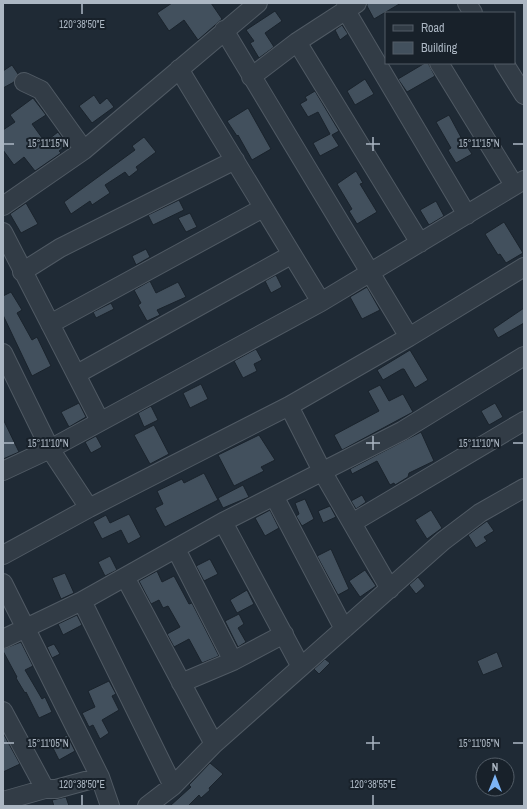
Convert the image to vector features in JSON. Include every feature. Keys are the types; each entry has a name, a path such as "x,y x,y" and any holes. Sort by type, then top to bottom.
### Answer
{"street":[{"path":"3,206 84,150 224,30 258,3"},
{"path":"251,77 297,42 351,6 467,215"},
{"path":"224,30 409,337"},
{"path":"297,42 420,243"},
{"path":"3,471 50,449 321,302 519,183 440,64"},
{"path":"505,64 524,95"},
{"path":"179,69 321,302"},
{"path":"24,82 41,90 84,150"},
{"path":"22,272 60,248 235,160"},
{"path":"50,324 263,208"},
{"path":"3,232 22,272 77,374 100,421"},
{"path":"77,374 291,255"},
{"path":"3,555 89,508 289,406 409,337 524,267"},
{"path":"3,353 50,449 89,508"},
{"path":"3,639 82,601 224,522 402,431 524,356"},
{"path":"289,406 322,471 390,589"},
{"path":"352,523 524,421"},
{"path":"274,496 344,629"},
{"path":"147,806 173,786 214,744 443,541 480,513 521,496"},
{"path":"224,522 301,667"},
{"path":"176,549 233,661"},
{"path":"125,576 214,744"},
{"path":"3,583 100,777 110,806"},
{"path":"82,601 173,786"},
{"path":"181,683 233,661 284,634"},
{"path":"3,711 45,789"},
{"path":"3,801 45,789 56,789 100,777"}],"building":[{"path":"172,3 211,3 222,19 198,40 184,20 169,31 157,13"},
{"path":"367,3 401,3 374,19 367,6"},
{"path":"275,11 282,21 265,33 274,47 259,58 250,43 254,41 246,30"},
{"path":"342,25 348,34 340,40 335,30"},
{"path":"423,64 429,64 435,76 407,92 398,79"},
{"path":"12,65 18,74 14,82 3,88 3,71"},
{"path":"365,79 374,94 355,105 347,91"},
{"path":"315,91 339,131 332,135 339,146 320,156 313,143 330,134 318,112 308,117 300,104 307,100 305,97"},
{"path":"94,95 100,104 107,98 114,107 92,123 79,106"},
{"path":"33,98 46,115 32,124 45,142 58,132 67,145 59,151 61,153 35,171 24,157 14,165 3,150 3,130 15,122 10,115"},
{"path":"248,108 271,149 252,160 238,135 237,136 227,121"},
{"path":"449,115 472,154 456,163 448,150 451,148 436,122"},
{"path":"144,137 156,152 136,167 138,170 129,177 125,172 105,185 110,193 92,205 90,201 71,214 64,202 135,150 132,146"},
{"path":"356,171 363,183 360,184 377,212 357,224 349,211 352,209 337,184"},
{"path":"179,200 184,210 153,225 148,215"},
{"path":"436,201 444,216 429,225 420,210"},
{"path":"26,203 38,224 21,233 10,214"},
{"path":"190,213 197,227 186,232 178,218"},
{"path":"504,222 523,253 506,263 500,254 498,255 485,234"},
{"path":"146,249 150,257 136,265 132,256"},
{"path":"276,275 282,287 271,293 265,281"},
{"path":"150,281 156,293 178,282 186,297 157,310 160,315 147,321 138,305 141,303 134,290"},
{"path":"367,287 380,310 362,319 350,297"},
{"path":"11,292 22,310 17,313 32,340 37,337 51,366 32,376 3,315 3,296"},
{"path":"111,303 114,309 96,318 93,312"},
{"path":"524,308 524,323 498,338 493,329"},
{"path":"256,349 262,360 254,364 257,371 243,378 234,361"},
{"path":"410,350 428,380 415,388 404,369 402,369 383,380 377,370"},
{"path":"201,384 208,399 190,408 183,393"},
{"path":"380,385 389,401 403,394 413,412 342,450 334,435 379,411 368,391"},
{"path":"79,403 86,417 69,427 61,412"},
{"path":"495,403 503,417 489,425 481,411"},
{"path":"151,406 158,420 144,427 138,413"},
{"path":"3,419 19,452 3,459"},
{"path":"154,425 169,454 150,464 134,435"},
{"path":"421,432 434,461 409,473 408,477 395,485 394,483 390,485 377,461 352,474 350,469"},
{"path":"259,435 275,460 261,467 264,471 234,486 218,455"},
{"path":"96,436 102,447 91,453 85,442"},
{"path":"204,473 218,500 165,527 155,508 163,504 157,491 182,479 184,483"},
{"path":"243,485 249,497 223,508 218,498"},
{"path":"362,495 366,502 356,509 351,501"},
{"path":"305,499 314,519 302,526 296,516 299,514 295,503"},
{"path":"330,506 336,517 323,523 318,511"},
{"path":"270,510 279,528 265,536 255,518"},
{"path":"431,510 442,528 427,539 415,520"},
{"path":"129,514 141,537 128,544 121,530 102,539 93,522 106,515 110,523"},
{"path":"487,521 494,531 484,537 487,541 476,548 468,535"},
{"path":"331,549 349,589 338,595 317,556"},
{"path":"110,556 117,570 105,576 98,562"},
{"path":"210,559 218,574 204,581 196,566"},
{"path":"365,570 376,586 360,597 349,581"},
{"path":"157,571 162,582 174,576 189,604 192,603 219,656 202,663 189,639 174,647 167,634 180,627 168,606 163,608 159,600 151,604 139,581"},
{"path":"65,573 74,593 61,599 52,578"},
{"path":"418,577 425,586 416,594 409,585"},
{"path":"247,590 254,604 237,613 230,600"},
{"path":"239,614 244,624 238,628 246,642 238,647 225,621"},
{"path":"77,615 82,625 63,635 58,624"},
{"path":"21,642 33,666 25,670 42,699 45,697 52,712 39,718 26,692 25,693 16,678 17,677 3,651 3,649"},
{"path":"54,644 60,654 52,658 47,647"},
{"path":"497,652 503,667 483,675 477,661"},
{"path":"325,659 330,663 319,674 314,669"},
{"path":"109,681 116,694 112,696 119,710 102,720 109,733 100,739 93,725 89,727 82,713 95,707 88,691"},
{"path":"3,733 20,764 3,772"},
{"path":"67,735 75,751 59,760 51,744"},
{"path":"210,763 223,774 209,788 210,790 201,798 199,795 188,806 170,806 191,787 189,785"},
{"path":"66,797 69,806 54,806 52,800"}]}
